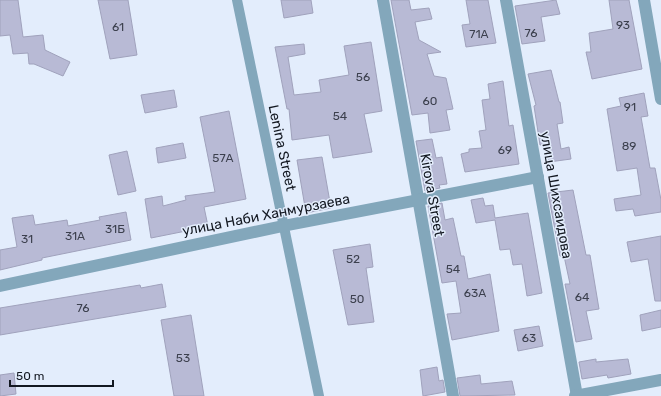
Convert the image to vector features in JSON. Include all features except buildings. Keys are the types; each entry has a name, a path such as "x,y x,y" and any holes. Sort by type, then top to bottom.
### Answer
{"street":[{"name":"Lenina Street","path":"237,0 319,396"},
{"name":"Kirova Street","path":"383,0 453,396"},
{"name":"улица Шихсаидова","path":"506,0 576,396"},
{"path":"644,0 661,99"},
{"name":"улица Наби Ханмурзаева","path":"0,286 283,226 538,177"},
{"path":"576,396 661,380"}]}
